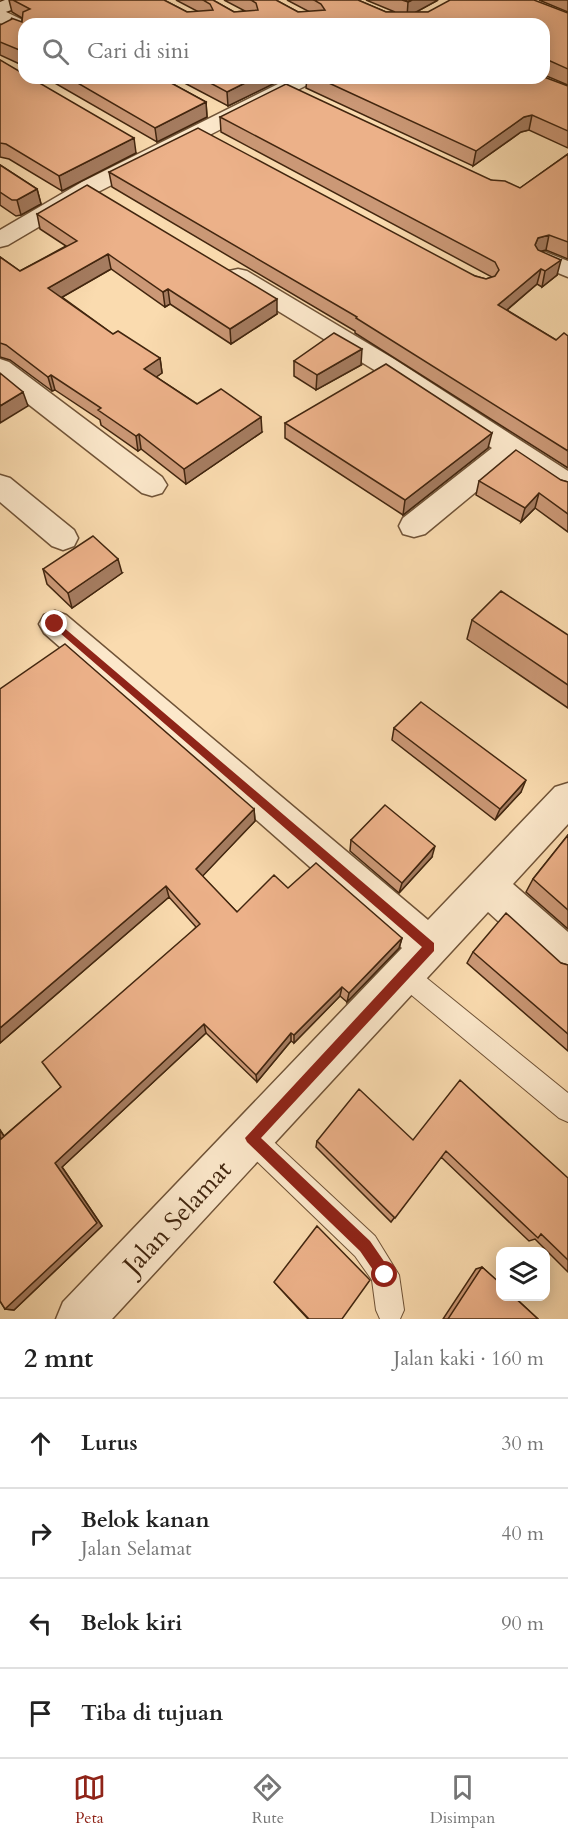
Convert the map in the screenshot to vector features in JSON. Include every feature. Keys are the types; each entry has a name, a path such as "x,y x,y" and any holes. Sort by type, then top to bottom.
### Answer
{"street":[{"path":"0,8 22,0"},
{"path":"0,15 18,25"},
{"path":"0,240 60,203 100,193 156,153 198,131 286,88 307,88"},
{"path":"207,106 228,118"},
{"path":"198,131 219,142"},
{"path":"136,141 156,153"},
{"path":"40,191 60,203"},
{"path":"545,259 568,270"},
{"path":"222,267 385,365 568,485"},
{"path":"356,381 385,365"},
{"path":"0,368 152,485"},
{"path":"414,526 511,448"},
{"path":"0,486 63,538"},
{"path":"55,624 418,961"},
{"name":"Jalan Selamat","path":"80,1319 568,799"},
{"path":"487,886 568,958"}],"lane":[{"path":"418,961 568,1109"},
{"path":"252,1138 365,1246 385,1275 390,1310"}],"building":[{"path":"13,0 164,0 187,12 213,10 210,4 203,0 213,0 234,12 258,10 256,3 251,0 276,0 298,12 325,10 314,0 358,0 386,12 428,12 450,0 534,0 568,13 568,69 550,61 550,18 22,18 23,12 30,9"},
{"path":"11,18 18,21 18,49 0,42 0,25"},
{"path":"0,60 18,70 18,84 41,84 134,138 59,176 6,144 0,143"},
{"path":"550,79 568,86 568,131 532,115 524,117 476,151 331,84 550,84"},
{"path":"79,84 173,84 206,102 155,128"},
{"path":"212,84 243,84 227,92"},
{"path":"286,84 491,180 505,181 520,188 568,154 568,242 549,235 538,238 535,245 538,250 561,260 545,271 541,269 498,305 556,340 564,333 568,336 568,451 357,317 109,172 198,128 475,276 486,279 495,276 499,270 495,262 220,117"},
{"path":"0,165 37,189 17,200 12,200 0,192"},
{"path":"87,185 277,299 230,329 168,289 163,292 108,254 48,288 113,334 118,331 160,358 144,369 197,404 221,389 261,417 184,469 139,434 136,436 98,410 101,408 51,375 48,377 6,345 0,343 0,257 20,271 77,241 37,214"},
{"path":"334,333 362,349 317,375 294,361"},
{"path":"386,364 492,433 405,500 285,423"},
{"path":"0,373 23,392 0,406"},
{"path":"516,450 561,480 568,482 568,514 539,493 525,508 479,481"},
{"path":"93,536 118,559 68,593 43,569"},
{"path":"501,591 568,635 568,685 472,620"},
{"path":"65,644 254,809 196,869 237,912 274,875 288,888 316,863 402,938 349,993 342,987 294,1035 291,1033 256,1075 204,1024 55,1163 97,1223 5,1309 0,1301 0,1137 1,1139 61,1087 42,1062 200,924 166,886 0,1028 0,689"},
{"path":"421,702 526,780 500,809 394,728"},
{"path":"385,805 435,846 402,883 351,840"},
{"path":"568,835 568,910 533,879"},
{"path":"506,913 561,963 568,965 568,1034 473,952"},
{"path":"460,1080 568,1178 568,1260 541,1234 538,1238 446,1151 395,1218 317,1141 359,1089 413,1140"},
{"path":"317,1226 370,1280 342,1319 309,1319 274,1282"},
{"path":"482,1267 496,1280 496,1301 518,1301 538,1319 448,1319"}],"route":[{"path":"55,624 430,947 252,1138 365,1246 385,1275"}]}
